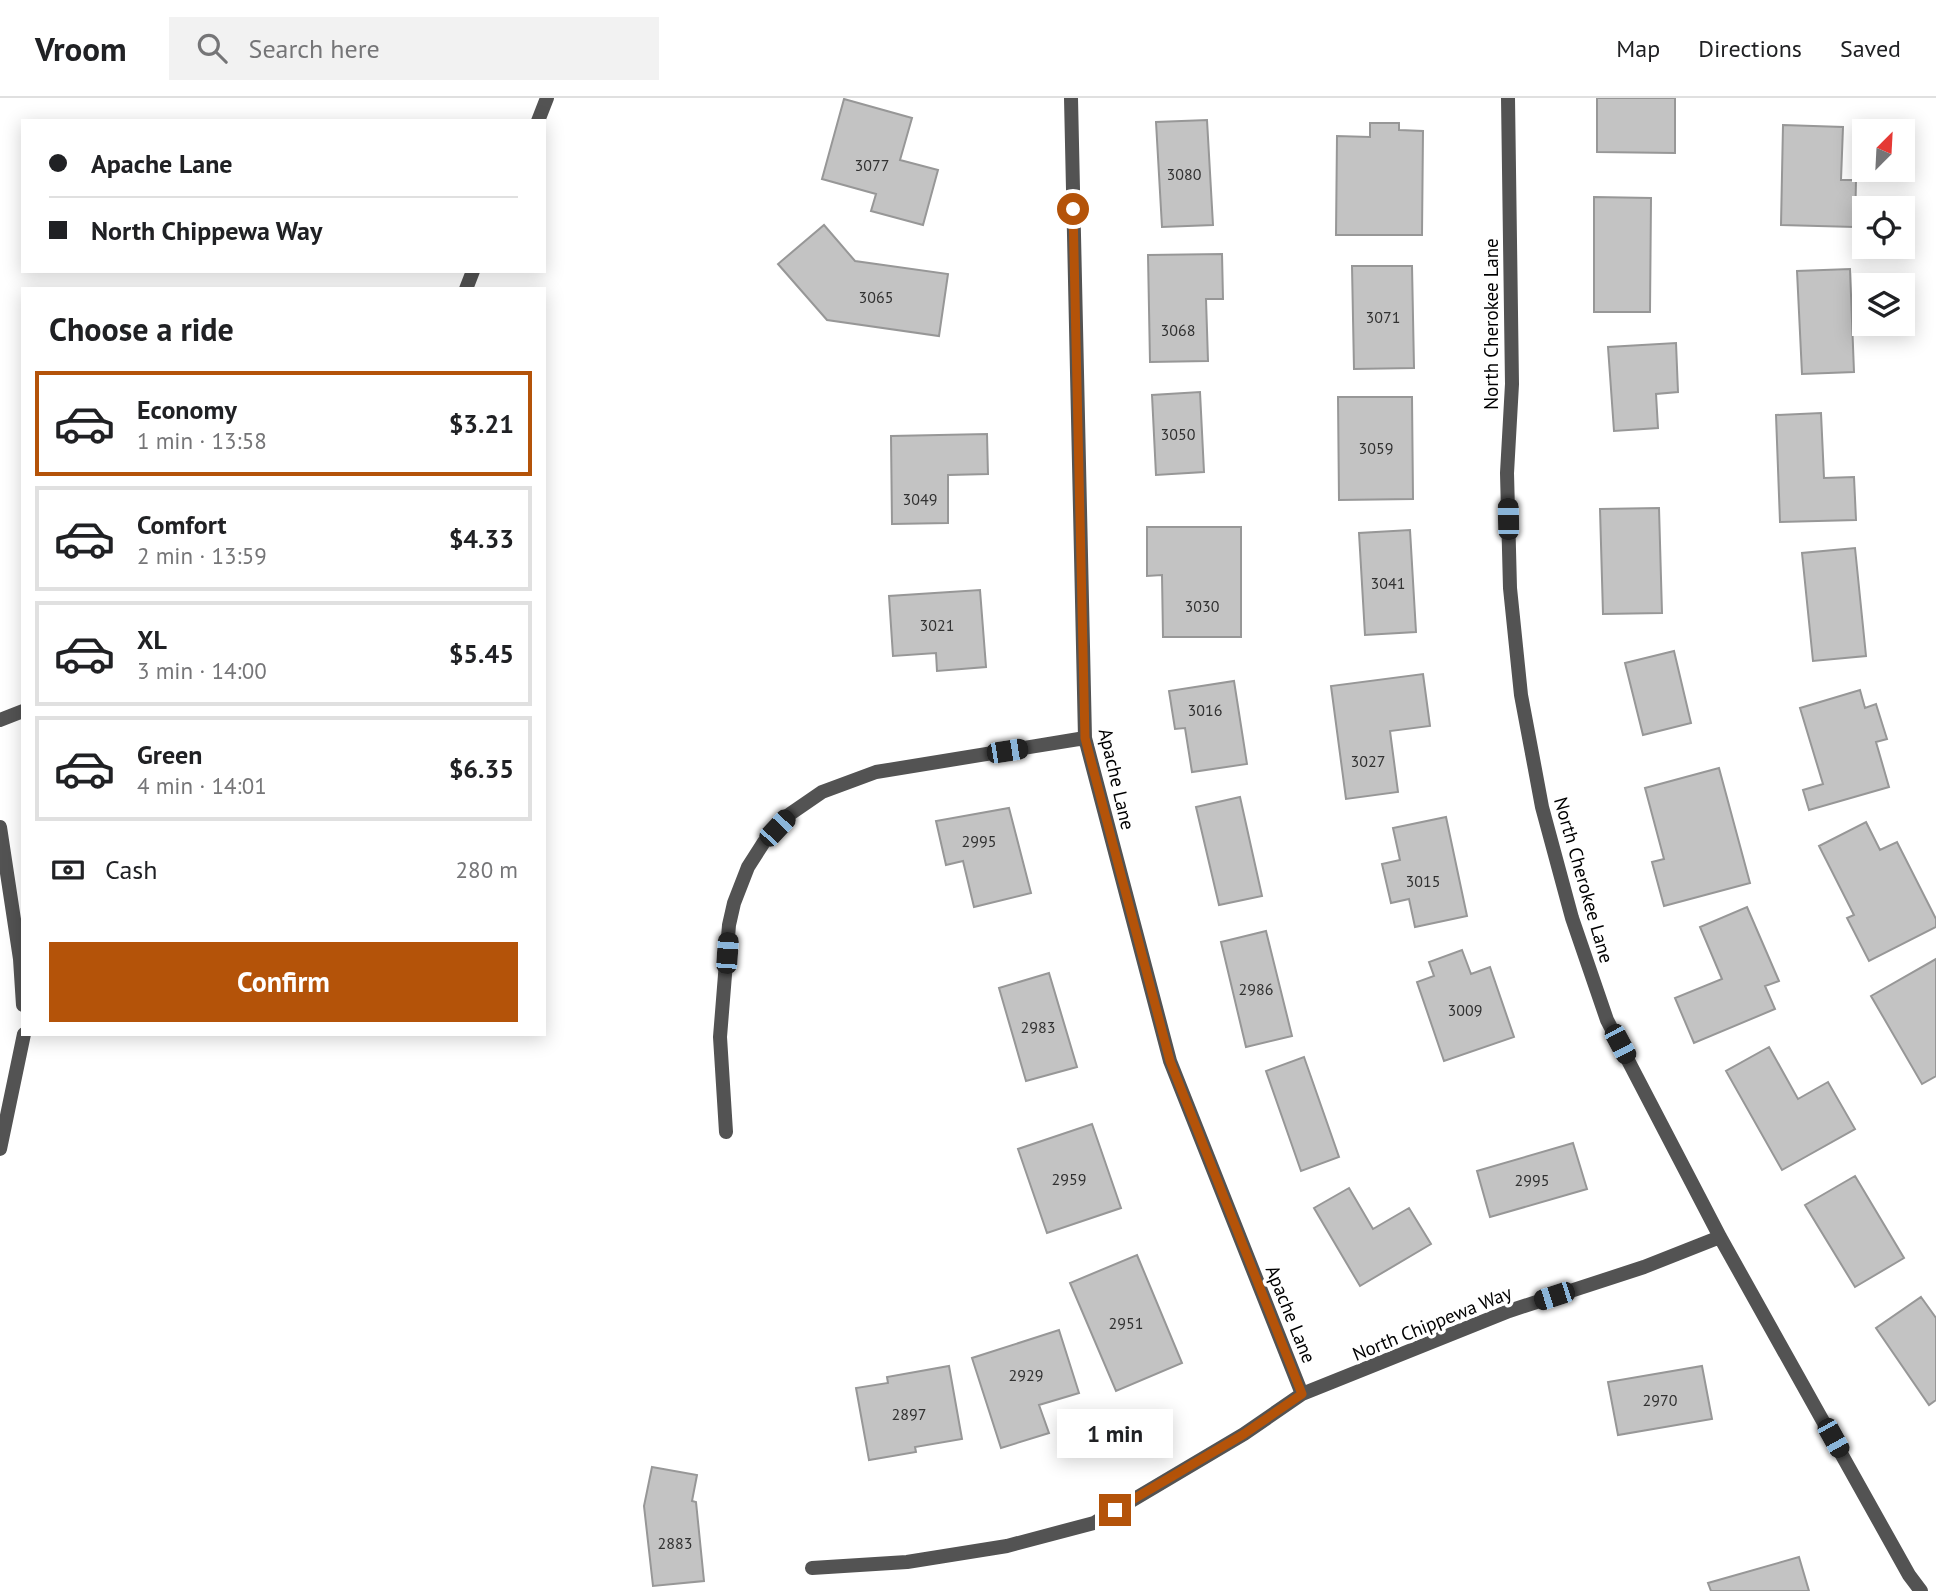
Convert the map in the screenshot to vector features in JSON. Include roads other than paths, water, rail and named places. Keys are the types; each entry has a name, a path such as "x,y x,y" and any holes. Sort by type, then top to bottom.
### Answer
{"street":[{"path":"539,119 547,98"},
{"name":"Apache Lane","path":"1070,98 1085,738 1170,1061 1302,1394"},
{"name":"North Cherokee Lane","path":"1508,98 1512,384 1507,473 1510,589 1521,695 1542,807 1572,918 1607,1020 1720,1237 1902,1563 1921,1591"},
{"path":"0,720 21,712"},
{"path":"726,1132 720,1037 729,925 733,902 748,867 773,832 790,814 822,792 876,772 1085,738"},
{"path":"0,827 21,974"},
{"path":"0,1149 24,1036"},
{"name":"North Chippewa Way","path":"812,1568 906,1562 982,1550 1094,1523 1244,1434 1302,1394 1509,1311 1644,1268 1720,1237"}]}
